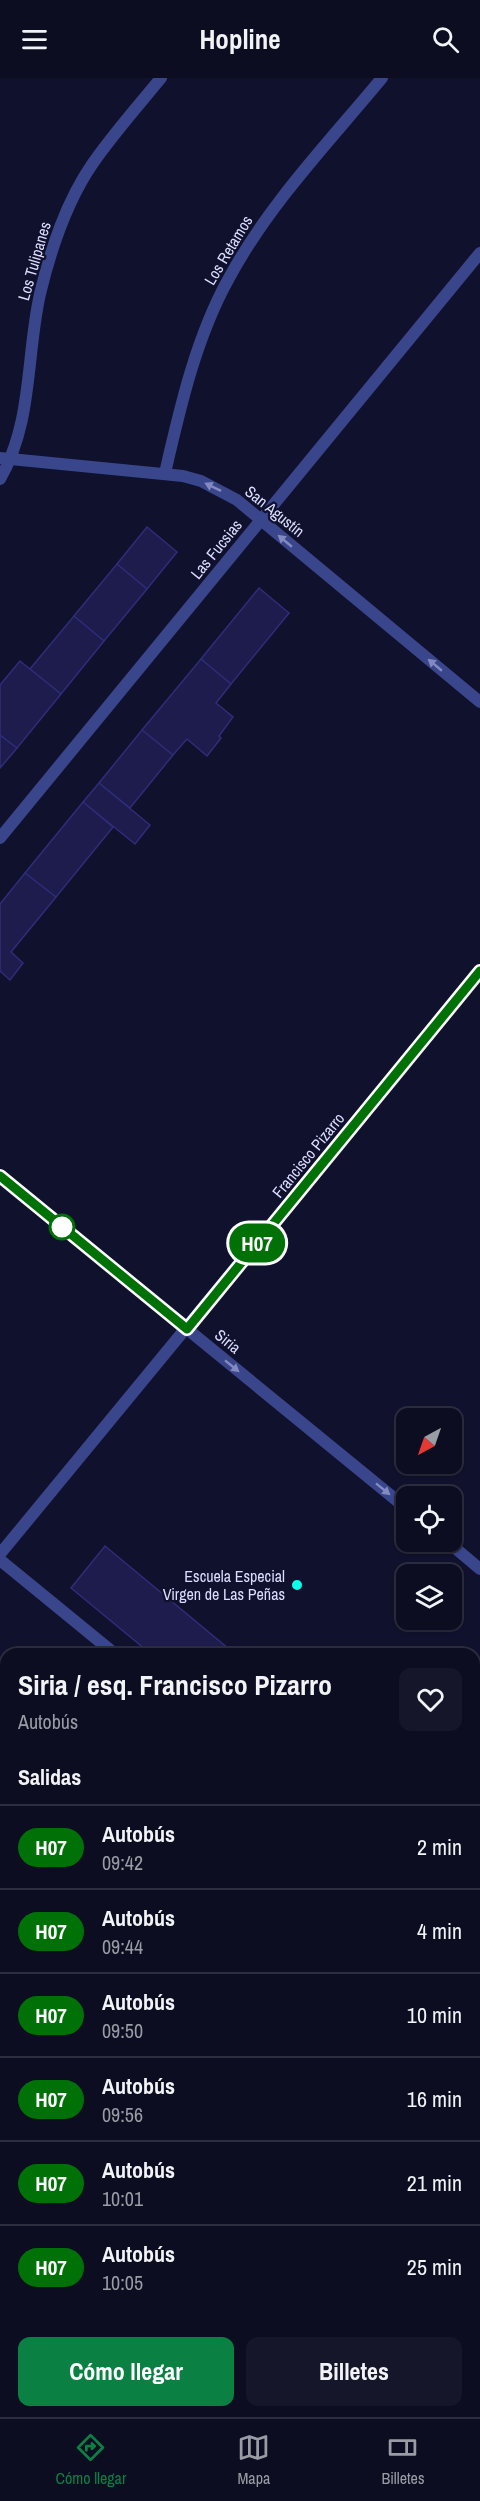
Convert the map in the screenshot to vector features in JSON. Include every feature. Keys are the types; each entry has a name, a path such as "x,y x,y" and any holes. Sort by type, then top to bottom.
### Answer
{"street":[{"name":"Los Tulipanes","path":"0,479 6,458 23,421 33,330 40,295 61,224 76,191 92,164 161,78"},
{"name":"Los Retamos","path":"165,473 202,337 228,278 251,240 278,204 382,78"},
{"name":"Las Fucsias","path":"0,838 480,253"},
{"name":"San Agustín","path":"6,458 165,473 183,476 218,489 237,500 480,702"},
{"name":"Francisco Pizarro","path":"0,1554 480,971"},
{"name":"Siria","path":"0,1176 396,1500"},
{"path":"460,1552 480,1569"},
{"path":"0,1560 108,1648"}],"building":[{"path":"147,527 177,552 147,589 117,564"},
{"path":"117,564 147,589 104,641 74,616"},
{"path":"259,588 289,613 231,684 201,659"},
{"path":"74,616 104,641 61,694 30,669"},
{"path":"201,659 231,684 216,703 233,717 207,756 187,739 173,755 142,730"},
{"path":"20,661 61,694 17,748 0,735 0,685"},
{"path":"142,730 173,755 130,808 99,783"},
{"path":"0,735 17,748 0,768"},
{"path":"99,783 150,825 135,844 83,802"},
{"path":"83,802 113,827 56,897 25,873"},
{"path":"25,873 56,897 11,952 23,963 10,980 0,971 0,904"},
{"path":"105,1546 228,1648 144,1648 71,1588"}],"bus line":[{"name":"H07","path":"0,1176 187,1329 480,971"}],"place":[{"name":"Escuela Especial Virgen de Las Peñas","path":"297,1585"}]}
